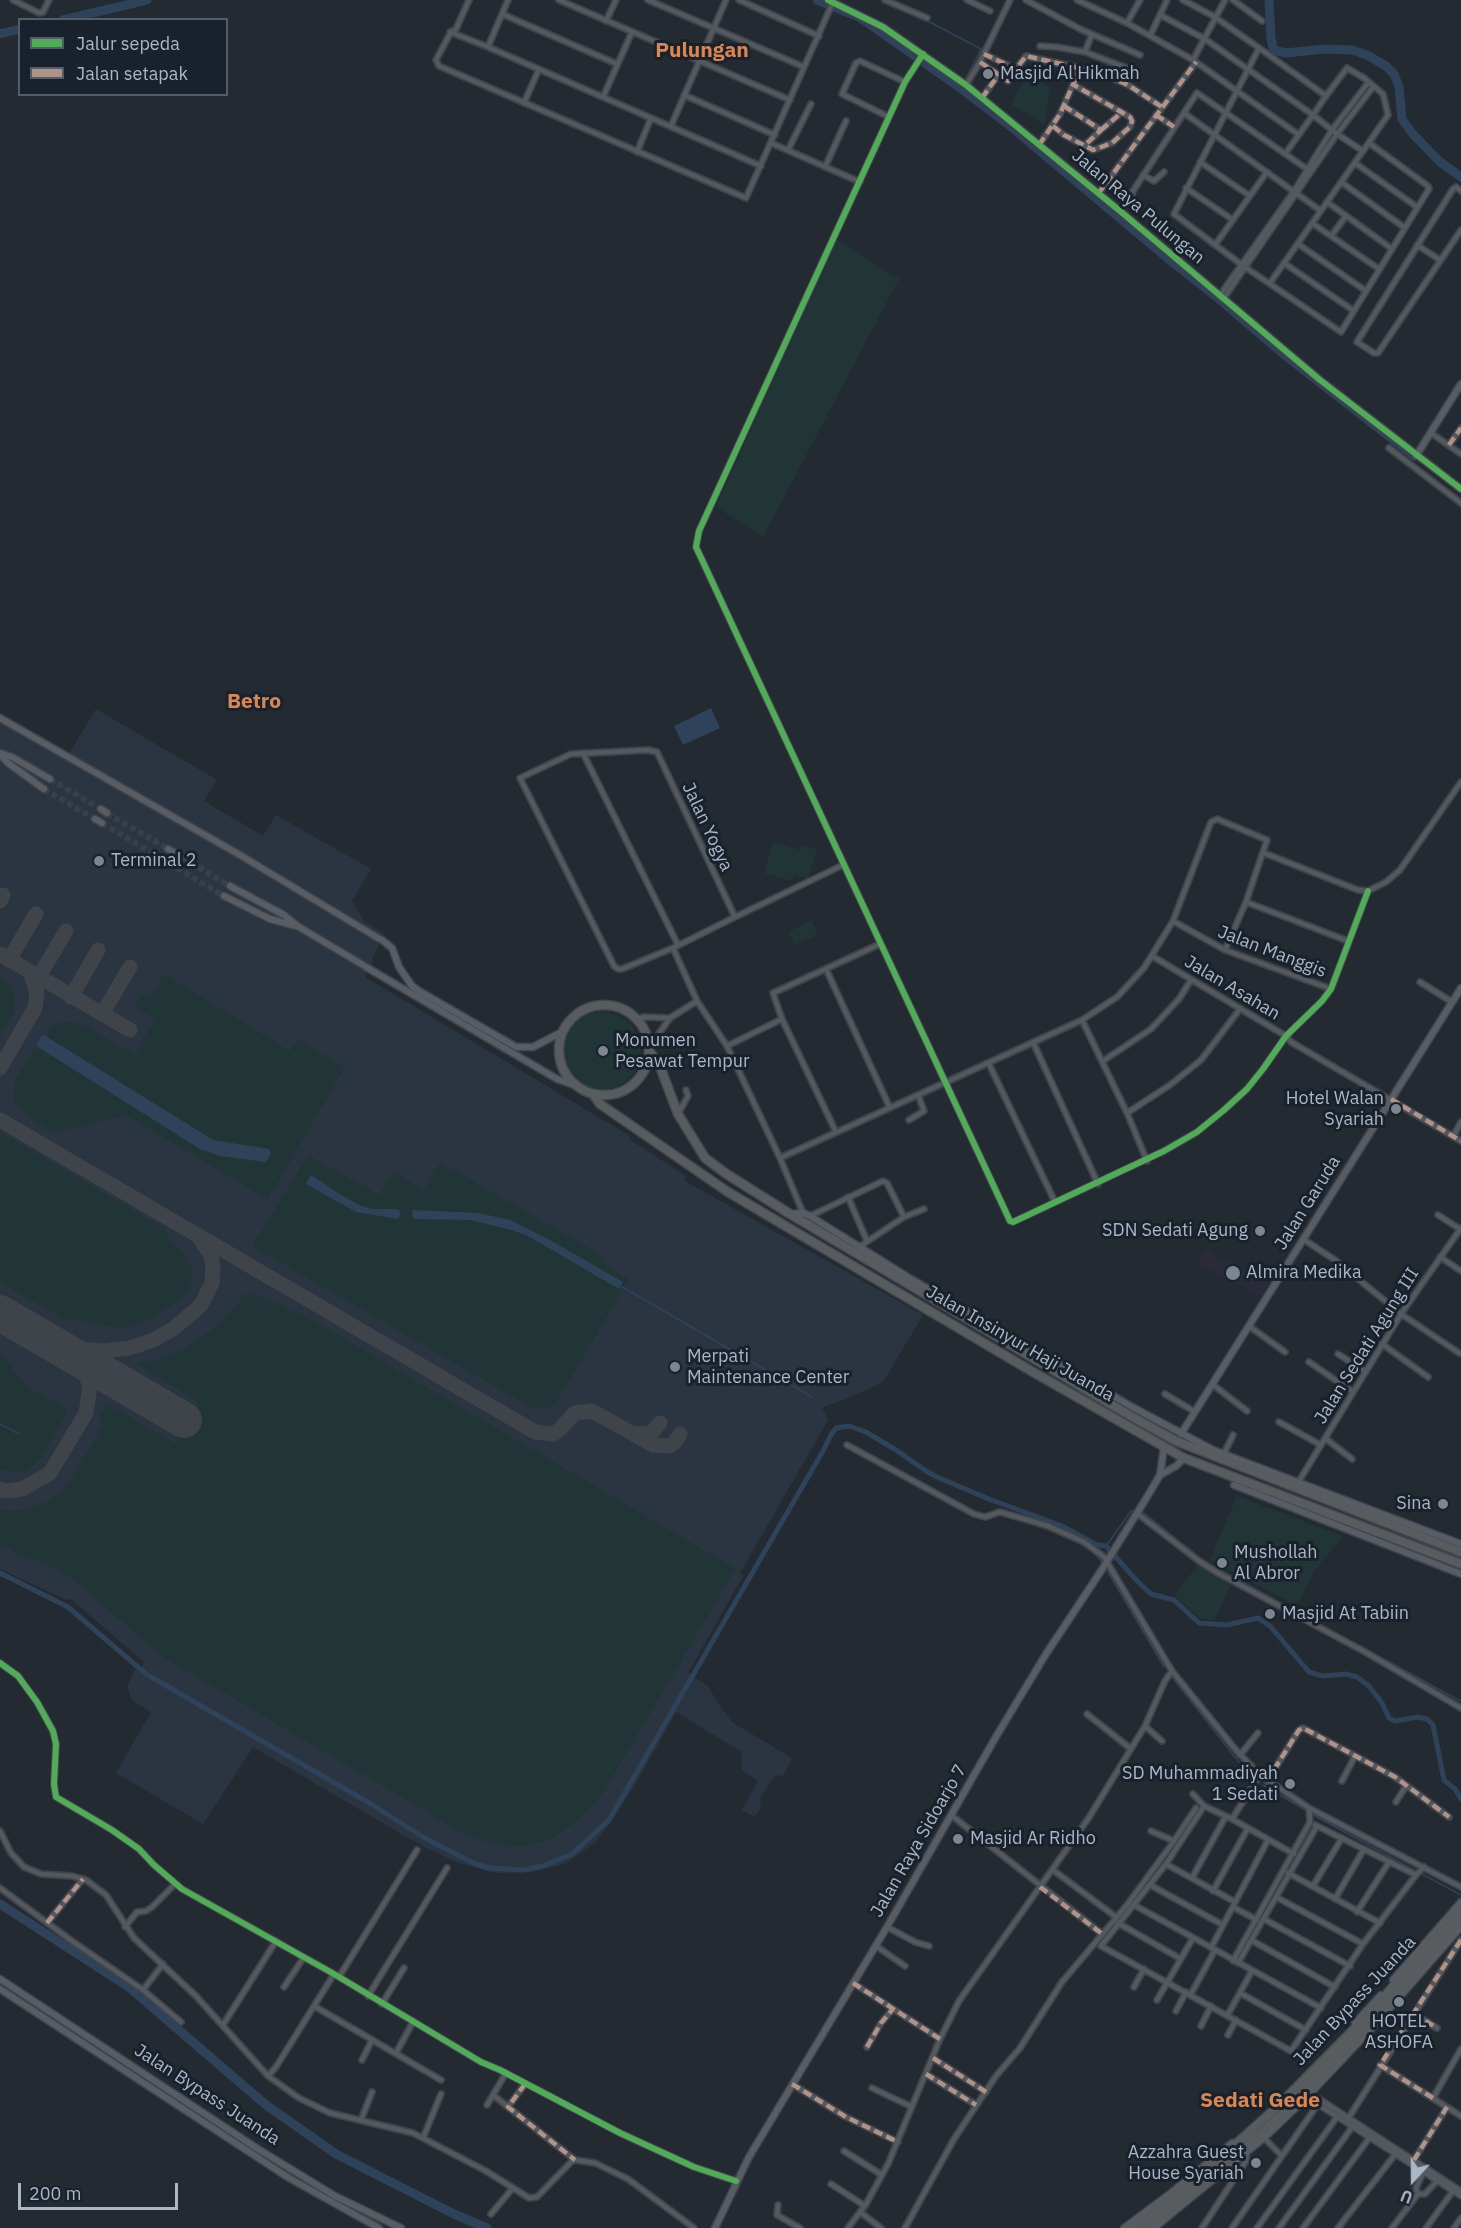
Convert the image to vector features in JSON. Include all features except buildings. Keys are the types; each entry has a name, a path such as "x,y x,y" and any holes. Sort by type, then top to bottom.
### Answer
{"highway":[{"path":"601,1005 619,1008 637,1018 648,1036 650,1049 645,1071 632,1087 613,1095 593,1094 577,1086 560,1061 560,1040 564,1030 583,1010 601,1005"},
{"name":"Jalan Insinyur Haji Juanda","path":"650,1049 659,1064 678,1114 705,1158 790,1214 1131,1412 1176,1441 1214,1453 1325,1499 1400,1525 1461,1552"},
{"name":"Jalan Insinyur Haji Juanda","path":"593,1094 598,1102 697,1172 1033,1372 1184,1458 1461,1564"},
{"path":"810,1240 816,1230"},
{"path":"1033,1372 1040,1361"},
{"path":"1321,1510 1325,1499"},
{"name":"Jalan Bypass Juanda","path":"1145,2228 1208,2180 1262,2133 1348,2049 1407,1985 1461,1909"},
{"name":"Jalan Bypass Juanda","path":"1133,2228 1304,2093 1306,2076 1358,2023 1403,1972 1421,1964 1461,1919"}],"street":[{"path":"13,0 39,13 43,12 49,0"},
{"path":"469,0 456,29 450,32 436,63 743,198 748,195 775,135 819,36 831,2"},
{"path":"488,47 508,0"},
{"path":"559,0 790,100"},
{"path":"606,21 616,0"},
{"path":"648,0 804,67"},
{"path":"671,126 726,0"},
{"path":"739,0 819,36"},
{"path":"885,0 927,18"},
{"path":"967,0 990,11"},
{"path":"965,84 980,62 1010,0"},
{"path":"1026,0 1092,34 1140,55"},
{"path":"1077,0 1127,23 1194,61 1299,135"},
{"path":"1150,36 1167,0"},
{"path":"1183,0 1215,17 1326,96"},
{"path":"1098,194 1194,61 1225,0"},
{"path":"1233,0 1262,21"},
{"path":"1127,23 1137,1"},
{"name":"Jalan Raya Pulungan","path":"831,2 882,27 921,56 965,84 1320,380 1461,489"},
{"path":"502,14 618,64"},
{"path":"1160,15 1205,39 1363,151"},
{"path":"450,32 761,166"},
{"path":"603,97 632,32"},
{"path":"1085,52 1092,34"},
{"path":"1040,46 1085,52 1137,72"},
{"path":"1259,48 1174,214 1339,332 1342,332 1429,187 1369,143"},
{"path":"984,54 1016,69"},
{"path":"921,56 905,81 695,543 698,555 1010,1221 1013,1222 1147,1161 1197,1132 1224,1110 1263,1069 1286,1036 1331,989 1368,891"},
{"path":"980,62 1009,81 1025,56 1080,69 1117,80 1162,107"},
{"path":"889,117 842,94 858,61 905,81"},
{"path":"524,103 539,69"},
{"path":"1038,145 1053,126 1080,69"},
{"path":"1270,283 1388,114 1383,94 1364,78 1347,69 1285,154"},
{"path":"982,98 999,74"},
{"path":"1222,297 1296,192 1368,82"},
{"path":"1053,126 1064,135 1093,150 1112,143 1130,127 1132,119 1074,85"},
{"path":"1296,192 1307,169 1373,87"},
{"path":"1120,211 1197,93 1307,169"},
{"path":"684,95 775,135"},
{"path":"788,150 811,104"},
{"path":"1064,106 1101,130"},
{"path":"1084,146 1121,113"},
{"path":"1184,113 1321,211"},
{"path":"1156,115 1174,128"},
{"path":"637,152 651,118"},
{"path":"825,166 846,121"},
{"path":"771,142 860,182"},
{"path":"1200,162 1250,196"},
{"path":"1354,163 1417,207"},
{"path":"1143,175 1154,181 1164,172"},
{"path":"1215,245 1267,172"},
{"path":"1341,182 1405,228"},
{"path":"1186,188 1233,220"},
{"path":"1461,191 1457,188 1453,189 1357,342 1374,353 1378,353 1461,230"},
{"path":"1327,202 1392,249"},
{"path":"1331,236 1346,216"},
{"path":"1312,223 1379,269"},
{"path":"1298,244 1366,291"},
{"path":"1418,245 1440,260"},
{"path":"1284,263 1354,311"},
{"path":"1416,456 1461,384"},
{"path":"1449,446 1461,428"},
{"path":"1431,433 1461,454"},
{"path":"1389,448 1461,503"},
{"path":"0,717 240,855 380,939 394,951 399,967 412,986 516,1047 533,1047 564,1030"},
{"name":"Jalan Yogya","path":"583,753 652,750 659,755 735,917"},
{"path":"0,753 12,757 50,779"},
{"path":"0,753 8,763 44,789"},
{"path":"806,1215 727,1046 697,1001 675,947 583,753 571,754 521,777 520,781 614,966 622,969 675,947 843,865"},
{"path":"1264,853 1358,890 1368,891 1386,882 1400,870 1461,782"},
{"path":"100,809 108,813"},
{"path":"95,819 102,823"},
{"path":"780,1158 918,1095 947,1086 1082,1020 1117,997 1131,984 1152,956 1173,921 1213,819 1265,837 1267,843 1226,951"},
{"path":"168,849 175,853"},
{"path":"162,859 169,863"},
{"path":"230,886 284,915 299,927 557,1079 577,1086"},
{"path":"224,896 270,919 299,927"},
{"path":"1246,902 1348,941"},
{"name":"Jalan Manggis","path":"1173,921 1226,951 1331,989"},
{"path":"836,1132 782,1019 773,993 880,944"},
{"name":"Jalan Asahan","path":"1152,956 1286,1036 1291,1042 1461,1141"},
{"path":"826,969 890,1108"},
{"path":"1103,1061 1151,1029 1179,999 1191,980"},
{"path":"1420,982 1452,1002"},
{"name":"Jalan Garuda","path":"1181,1434 1461,988"},
{"path":"650,1049 670,1018 697,1001"},
{"path":"1127,1113 1170,1085 1201,1060 1240,1009"},
{"path":"637,1018 670,1018"},
{"path":"727,1046 782,1019"},
{"path":"1082,1020 1127,1113 1147,1161"},
{"path":"1033,1042 1098,1184"},
{"path":"989,1064 1055,1202"},
{"path":"678,1114 688,1096 686,1090"},
{"path":"909,1120 924,1111 918,1095"},
{"path":"1453,1137 1461,1122"},
{"path":"790,1214 806,1215 884,1181 904,1217"},
{"path":"848,1197 867,1241"},
{"path":"859,1247 904,1217 924,1209"},
{"name":"Jalan Insinyur Haji Juanda","path":"806,1215 1131,1412 1181,1434 1214,1453 1224,1454 1299,1481 1400,1525 1461,1544"},
{"path":"1438,1215 1461,1228"},
{"name":"Jalan Sedati Agung III","path":"1299,1481 1401,1314 1461,1228"},
{"path":"1303,1239 1335,1260 1401,1314 1459,1353"},
{"path":"1440,1257 1461,1271"},
{"path":"1249,1326 1285,1352"},
{"path":"1382,1344 1428,1377"},
{"path":"1338,1354 1366,1372"},
{"path":"1309,1362 1353,1392"},
{"path":"1212,1384 1247,1411"},
{"path":"1165,1394 1195,1412"},
{"path":"1279,1422 1321,1445"},
{"path":"1224,1454 1233,1435"},
{"path":"1325,1438 1352,1459"},
{"path":"847,1445 982,1517 998,1511 1074,1536 1108,1561 1172,1671 1240,1755 1260,1775 1309,1810 1420,1871"},
{"name":"Jalan Raya Sidoarjo 7","path":"715,2228 736,2181 1046,1654 1138,1514 1160,1475 1164,1447"},
{"name":"Jalan Raya Sidoarjo 7","path":"1160,1475 1176,1466 1184,1458"},
{"path":"1234,1485 1461,1574"},
{"path":"1138,1514 1198,1561 1367,1653 1461,1708"},
{"path":"0,1663 18,1676 37,1702 53,1731 56,1744 54,1784 56,1797 140,1849 175,1884 189,1894 336,1975 481,2062 620,2133 694,2167 736,2181"},
{"path":"848,2228 865,2206 882,2175 940,2040 961,1998 1089,1819 1145,1726 1165,1681 1172,1671"},
{"path":"1087,1714 1131,1749"},
{"path":"1145,1726 1162,1741"},
{"path":"1267,1781 1302,1728 1395,1777 1449,1817"},
{"path":"1240,1755 1258,1733"},
{"path":"1342,1780 1355,1756"},
{"path":"1232,1819 1260,1775"},
{"path":"1396,1802 1406,1786"},
{"path":"1193,1794 1204,1806 1299,1857"},
{"path":"1204,1806 1166,1864 1101,1946 1291,2051 1363,1944 1420,1871"},
{"path":"904,2228 954,2139 996,2076 1014,2057 1062,1982 1115,1916 1127,1905 1196,1808"},
{"path":"1235,1962 1251,1940 1283,1870 1310,1820 1309,1810"},
{"path":"951,1815 1101,1933"},
{"path":"1192,1878 1226,1816"},
{"path":"1310,1820 1317,1826 1389,1862 1461,1887"},
{"path":"1235,1962 1317,1826"},
{"path":"1213,1891 1248,1828"},
{"path":"0,1831 11,1853 24,1867 41,1874 82,1879 106,1894 134,1938 223,2025 268,2076 316,2106 330,2113 404,2130 423,2138 486,2171 529,2198 537,2197 575,2160"},
{"path":"1151,1831 1174,1841"},
{"path":"1312,1886 1342,1838"},
{"path":"1176,2011 1213,1949 1223,1925 1268,1840"},
{"path":"1335,1899 1364,1849"},
{"path":"268,2076 417,1850"},
{"path":"1357,1912 1389,1862"},
{"path":"1166,1864 1261,1920 1350,1966"},
{"path":"368,1996 447,1868"},
{"path":"1053,1870 1115,1916 1119,1922 1181,1959"},
{"path":"1283,1870 1380,1923"},
{"path":"47,1923 82,1879"},
{"path":"125,1926 137,1912 146,1911 152,1907 175,1884"},
{"path":"1150,1885 1223,1925"},
{"path":"0,1888 144,1990 181,2022"},
{"path":"1276,1897 1363,1944"},
{"path":"1403,1972 1461,1902"},
{"path":"1134,1905 1321,2008"},
{"path":"887,1927 915,1942 929,1946"},
{"path":"1421,1964 1461,1927"},
{"path":"1157,2000 1193,1938"},
{"path":"1251,1940 1335,1987"},
{"path":"1347,2120 1461,1940"},
{"path":"223,2025 276,1941"},
{"path":"876,1946 905,1966"},
{"path":"284,1987 304,1957"},
{"path":"144,1990 163,1964"},
{"path":"382,2004 404,1968"},
{"path":"1134,1987 1144,1969"},
{"path":"1227,2016 1252,1971"},
{"name":"Jalan Bypass Juanda","path":"0,1979 258,2149 335,2196 401,2228"},
{"path":"853,1983 940,2040"},
{"name":"Jalan Bypass Juanda","path":"0,1989 289,2178 379,2228"},
{"path":"1240,1993 1306,2030"},
{"path":"314,2006 441,2080"},
{"path":"1201,2026 1211,2006"},
{"path":"867,2047 881,2023 892,2010"},
{"path":"1414,2014 1437,2028"},
{"path":"1228,2035 1236,2020"},
{"path":"396,2053 414,2022"},
{"path":"362,2060 372,2040"},
{"path":"1433,2098 1461,2049"},
{"path":"933,2058 986,2092"},
{"path":"1380,2065 1461,2116"},
{"path":"487,2105 506,2073"},
{"path":"926,2074 976,2105"},
{"path":"1124,2228 1171,2193 1306,2076"},
{"path":"792,2084 838,2112 897,2142"},
{"path":"508,2107 525,2085"},
{"path":"872,2088 912,2107"},
{"path":"361,2120 372,2092"},
{"path":"1304,2093 1370,2137 1414,2160 1461,2194"},
{"path":"1304,2093 1396,2152 1423,2173 1461,2194"},
{"path":"1154,2228 1264,2138 1304,2093"},
{"path":"423,2138 441,2094"},
{"path":"493,2095 575,2160 599,2164 628,2179 694,2228"},
{"path":"1232,2228 1318,2104"},
{"path":"1414,2160 1447,2107"},
{"path":"1257,2228 1337,2116"},
{"path":"1279,2228 1353,2126"},
{"path":"1304,2228 1370,2137"},
{"path":"1264,2138 1282,2156"},
{"path":"844,2151 882,2175"},
{"path":"1202,2228 1246,2161 1247,2152"},
{"path":"1338,2228 1396,2152"},
{"path":"1418,2194 1416,2188 1423,2173"},
{"path":"1418,2194 1425,2194 1437,2181"},
{"path":"831,2184 865,2206"},
{"path":"491,2214 512,2189"},
{"path":"1426,2228 1453,2191"},
{"path":"1392,2228 1418,2194"},
{"path":"778,2205 777,2215 800,2228"},
{"path":"860,2212 881,2228"},
{"path":"1457,2226 1461,2218"}],"shaded area":[{"path":"96,709 217,780 204,801 263,836 276,815 371,869 352,901 364,921 385,934 365,977 630,1136 629,1139 686,1176 685,1181 923,1315 883,1382 844,1400 822,1407 828,1420 740,1573 743,1576 688,1673 708,1686 732,1722 792,1758 783,1776 775,1775 759,1800 761,1801 760,1809 754,1817 742,1810 758,1781 741,1768 742,1752 676,1712 635,1785 595,1842 565,1864 531,1872 495,1873 459,1863 422,1846 253,1747 203,1824 116,1773 151,1712 132,1700 127,1686 135,1669 140,1671 144,1662 72,1600 64,1599 0,1569 0,713 69,754"},
{"name":"Almira Medika","path":"1205,1250 1269,1284 1261,1297 1198,1263"}],"green space":[{"path":"1027,74 1050,87 1045,125 1011,104"},
{"path":"836,240 899,279 763,537 716,507"},
{"path":"773,842 800,850 802,845 817,849 808,879 794,874 792,881 764,873"},
{"path":"811,921 818,935 795,945 788,932"},
{"path":"164,974 290,1051 298,1039 343,1067 343,1071 268,1199 125,1115 55,1132 29,1118 15,1102 13,1094 16,1078 33,1051 38,1050 47,1035 47,1029 59,1023 69,1021 85,1026 135,1055 155,1019 134,1007 141,994 150,999"},
{"path":"0,977 11,987 15,1003 14,1011 0,1037"},
{"path":"602,1012 617,1015 630,1023 638,1036 641,1051 638,1066 630,1079 617,1087 602,1090 587,1087 574,1079 566,1066 563,1051 566,1036 574,1023 587,1015"},
{"path":"0,1132 164,1228 174,1246 183,1252 192,1269 192,1281 188,1291 178,1301 152,1318 127,1328 80,1320 65,1320 0,1282"},
{"path":"308,1155 379,1195 393,1172 424,1190 440,1162 605,1257 602,1263 629,1279 557,1401 548,1409 532,1408 252,1246"},
{"path":"250,1293 319,1324 736,1569 601,1796 578,1820 555,1837 525,1846 494,1844 464,1834 163,1657 73,1579 0,1545 0,1509 27,1510 46,1502 62,1490 73,1476 103,1425 98,1420 107,1404 175,1443 199,1402 137,1365 139,1362 160,1360 183,1350 214,1328 235,1308 244,1294"},
{"path":"0,1352 26,1386 66,1408 67,1412 39,1461 28,1470 16,1473 0,1469"},
{"path":"1237,1496 1343,1536 1315,1570 1297,1606 1210,1560"},
{"path":"1198,1564 1231,1584 1215,1620 1201,1619 1175,1596"}],"water":[{"path":"711,708 720,728 683,745 674,726"},
{"path":"44,1035 213,1140 269,1149 271,1153 266,1162 220,1156 200,1149 38,1047 37,1043"},
{"path":"311,1175 359,1205 372,1209 398,1209 401,1214 398,1219 356,1212 306,1184"},
{"path":"412,1210 478,1213 510,1220 623,1282 619,1289 528,1236 512,1230 470,1220 413,1219"}],"waterway":[{"path":"71,18 147,0"},
{"path":"817,0 859,17 959,87 1010,126 1287,357 1414,456"},
{"path":"1269,0 1273,48 1286,53 1324,49 1352,50 1367,55 1386,66 1394,74 1399,87 1402,119 1439,161 1461,177"},
{"path":"922,18 981,49 964,82"},
{"path":"0,34 18,30"},
{"path":"619,1285 812,1397"},
{"path":"0,1424 19,1434"},
{"path":"0,1573 68,1607 146,1674 371,1804 423,1837 473,1863 489,1868 523,1870 543,1866 572,1854 609,1820 831,1435 836,1428 849,1426 866,1432 937,1477 1062,1526 1097,1545 1106,1546 1151,1594 1174,1600 1199,1623 1227,1625 1258,1618 1270,1626 1309,1672 1323,1676 1346,1674 1357,1677 1369,1686 1382,1703 1389,1718 1395,1721 1418,1717 1427,1719 1433,1725 1444,1780 1455,1789 1461,1799"},
{"path":"1106,1546 1131,1511 1134,1511"},
{"path":"1144,1513 1204,1561 1461,1701"},
{"path":"1021,1520 1062,1535"},
{"path":"1080,1543 1103,1563"},
{"path":"1105,1567 1164,1667"},
{"path":"1172,1677 1238,1761 1254,1776"},
{"path":"1263,1785 1307,1811"},
{"path":"1311,1814 1461,1895"},
{"path":"0,1904 130,1988 266,2105 336,2154 454,2214 487,2228"}],"taxiway":[{"path":"0,901 3,895"},
{"path":"9,960 36,914"},
{"path":"38,978 66,931"},
{"path":"71,997 98,950"},
{"path":"0,954 130,1030"},
{"path":"102,1014 130,967"},
{"path":"0,1068 35,1008 37,993 31,974"},
{"path":"0,1120 535,1432 553,1434 575,1413 592,1411 653,1445 669,1446 680,1434"},
{"path":"48,1341 78,1349 103,1351 130,1348 153,1340 173,1329 201,1305 212,1283 211,1255 200,1239"},
{"path":"0,1489 4,1491 22,1489 50,1473 86,1413 90,1385 80,1364 67,1352"},
{"path":"633,1433 646,1434 653,1431 660,1423"}],"runway":[{"path":"0,1313 184,1420"}],"tunnel":[{"path":"50,779 101,809"},
{"path":"44,789 95,819"},
{"path":"107,813 168,849"},
{"path":"102,823 162,859"},
{"path":"175,853 230,886"},
{"path":"169,863 224,896"}],"marked path":[{"path":"984,54 1016,69 1026,56 1101,73 1128,85 1162,107"},
{"path":"980,62 1008,81 1016,69"},
{"path":"1098,194 1196,62"},
{"path":"1039,145 1060,114 1080,69"},
{"path":"982,98 999,74"},
{"path":"1053,126 1064,135 1093,150 1112,143 1130,127 1132,121 1130,117 1074,85"},
{"path":"1064,106 1101,130 1084,146"},
{"path":"1101,130 1121,113"},
{"path":"1156,115 1174,127"},
{"path":"1449,445 1461,428"},
{"path":"1391,1099 1461,1141"},
{"path":"1267,1781 1299,1730 1303,1728 1395,1777 1449,1817"},
{"path":"47,1923 83,1879"},
{"path":"1040,1887 1101,1933"},
{"path":"1433,2098 1380,2065 1461,1940"},
{"path":"853,1983 940,2039"},
{"path":"867,2047 881,2023 892,2010"},
{"path":"1414,2014 1437,2028"},
{"path":"933,2058 986,2092"},
{"path":"926,2074 976,2105"},
{"path":"525,2084 508,2107 575,2160"},
{"path":"792,2084 846,2117 898,2142"},
{"path":"1414,2160 1447,2107"}],"cycle path":[{"path":"828,0 883,27 966,85 1320,380 1461,489"},
{"path":"923,54 905,82 699,531 696,547 1010,1221 1013,1222 1164,1151 1197,1132 1247,1089 1286,1036 1331,989 1368,891"},
{"path":"0,1663 18,1676 37,1702 53,1731 56,1744 54,1784 56,1797 139,1849 182,1889 334,1974 481,2062 620,2133 694,2167 736,2181"}],"place":[{"name":"Masjid Al Hikmah","path":"988,74"},
{"name":"Terminal 2","path":"99,861"},
{"name":"Monumen Pesawat Tempur","path":"603,1051"},
{"name":"Hotel Walan Syariah","path":"1396,1109"},
{"name":"SDN Sedati Agung","path":"1260,1231"},
{"name":"Almira Medika","path":"1233,1273"},
{"name":"Merpati Maintenance Center","path":"675,1367"},
{"name":"Sina","path":"1443,1504"},
{"name":"Mushollah Al Abror","path":"1222,1563"},
{"name":"Masjid At Tabiin","path":"1270,1614"},
{"name":"SD Muhammadiyah 1 Sedati","path":"1290,1784"},
{"name":"Masjid Ar Ridho","path":"958,1839"},
{"name":"HOTEL ASHOFA","path":"1399,2002"},
{"name":"Azzahra Guest House Syariah","path":"1256,2163"}],"district":[{"name":"Pulungan","path":"702,51"},
{"name":"Betro","path":"254,702"},
{"name":"Sedati Gede","path":"1260,2101"}]}
